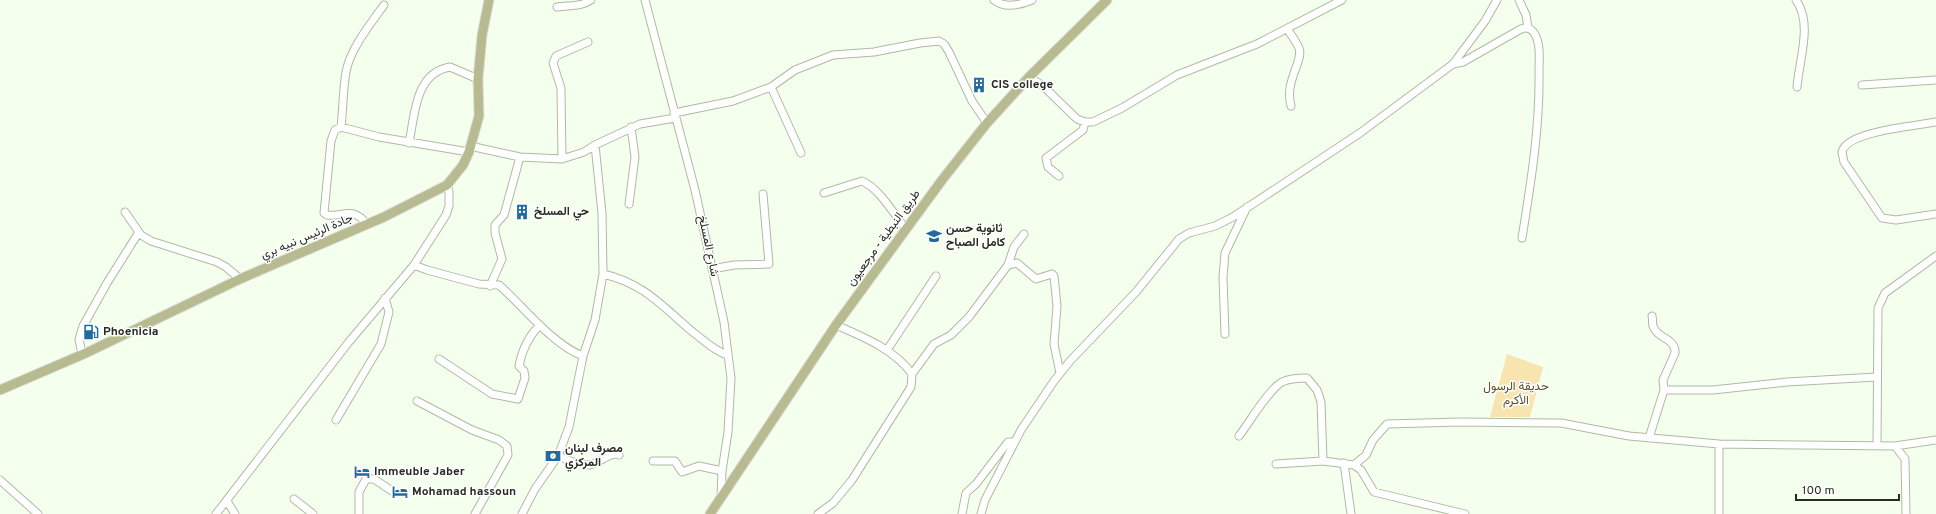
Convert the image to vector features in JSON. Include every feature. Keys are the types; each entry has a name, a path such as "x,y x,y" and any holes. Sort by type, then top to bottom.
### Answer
{"main road":[{"name":"جادة الرئيس نبيه بري","path":"0,390 82,354 240,279 367,224 447,185 463,165 470,149 478,116 478,79 482,34 489,0"},
{"name":"طريق النبطية - مرجعيون","path":"710,514 836,325 905,228 987,123 1029,76 1107,0"}],"street":[{"path":"558,7 568,5 576,6 591,0"},
{"name":"شارع المسلخ","path":"645,0 674,116 695,190 724,322 731,378 726,449 722,470 721,497"},
{"path":"994,0 1005,5 1015,6 1032,0"},
{"path":"1029,76 1042,85 1077,118 1085,122 1093,122 1102,119 1177,75 1257,44 1342,0"},
{"path":"981,514 985,500 1015,442 1031,415 1060,373 1136,292 1179,239 1189,233 1224,222 1360,133 1453,64 1485,21 1497,0"},
{"path":"1519,0 1526,15 1528,28 1534,33 1539,45 1540,88 1536,145 1522,238"},
{"path":"1796,0 1804,15 1803,42 1797,87"},
{"path":"341,127 346,72 349,62 363,36 384,5"},
{"path":"1453,64 1463,62 1509,35 1528,28"},
{"path":"1287,29 1299,47 1300,57 1289,87 1291,106"},
{"path":"367,224 360,216 355,214 327,216 324,213 331,141 335,130 341,127 409,143 470,149 520,157 562,159 584,152 632,127 733,101 771,87 795,70 833,54 874,52 939,41 944,44 949,52 972,101 987,123"},
{"path":"562,159 562,88 553,63 556,56 588,42"},
{"path":"409,143 422,86 437,71 450,67 478,79"},
{"path":"1862,85 1936,80"},
{"path":"771,87 801,153"},
{"path":"1059,176 1048,167 1046,158 1083,130 1085,122"},
{"path":"1936,122 1878,132 1858,138 1845,146 1842,152 1844,162 1882,218 1896,220 1936,214"},
{"path":"629,204 635,157 632,127"},
{"path":"522,514 535,489 558,456 572,420 583,356 595,320 603,274 602,213 595,145"},
{"path":"490,286 502,259 495,233 495,225 504,215 520,157"},
{"path":"824,192 862,180 868,183 876,191 905,228"},
{"path":"216,514 348,343 414,265 446,215 449,206 449,192 447,185"},
{"path":"712,268 734,265 769,264 763,194"},
{"path":"1225,334 1223,278 1226,253 1248,206"},
{"path":"125,212 139,232 156,243 217,262 226,267 240,279"},
{"path":"82,354 79,339 81,330 107,283 139,232"},
{"path":"818,514 833,503 852,480 910,387 912,374 934,344 951,335 976,310 1008,265 1014,247 1024,234"},
{"path":"1877,446 1876,377 1878,308 1880,301 1886,293 1936,256"},
{"path":"1008,265 1017,263 1036,279 1043,275 1052,274 1054,276 1057,306 1054,344 1060,373"},
{"path":"414,265 427,270 490,286 494,284 498,286 539,326 568,350 583,356"},
{"path":"603,274 628,282 648,293 707,345 727,354"},
{"path":"887,350 936,276"},
{"path":"336,420 350,400 381,344 389,312 385,298"},
{"path":"1649,438 1664,390 1664,380 1676,348 1674,344 1657,332 1653,326 1652,316"},
{"path":"836,325 887,350 907,366 912,374"},
{"path":"439,359 492,394 518,399 525,378 524,371 519,366 520,359 528,340 539,326"},
{"path":"1664,390 1713,390 1787,382 1876,377"},
{"path":"1239,436 1269,395 1281,382 1299,378 1307,378 1316,390 1321,402 1323,461"},
{"path":"417,401 472,430 500,440 507,446 508,455 476,514"},
{"path":"1354,464 1366,455 1373,440 1387,424 1460,422 1561,423 1649,438 1719,444 1895,446 1936,440"},
{"path":"962,514 966,493 976,484 1008,442 1015,442"},
{"path":"1719,444 1719,514"},
{"path":"1895,446 1905,459 1906,514"},
{"path":"558,456 589,465 599,462 613,454 619,455"},
{"path":"653,461 675,461 682,472 699,466 722,470"},
{"path":"1276,464 1323,461 1354,464 1361,470 1374,492 1465,514"},
{"path":"1344,463 1351,514"},
{"path":"359,514 358,492 366,479 374,479 392,491"},
{"path":"0,480 38,514"},
{"path":"294,499 313,514"},
{"path":"227,500 235,514"}],"green space":[{"name":"حديقة الرسول الأكرم","path":"1507,354 1543,367 1530,417 1490,417"}],"place":[{"name":"CIS college","path":"979,85"},
{"name":"حي المسلخ","path":"522,212"},
{"name":"ثانوية حسن كامل الصباح","path":"934,236"},
{"name":"Phoenicia","path":"91,332"},
{"name":"مصرف لبنان المركزي","path":"553,456"},
{"name":"Immeuble Jaber","path":"362,472"},
{"name":"Mohamad hassoun","path":"400,492"}]}
